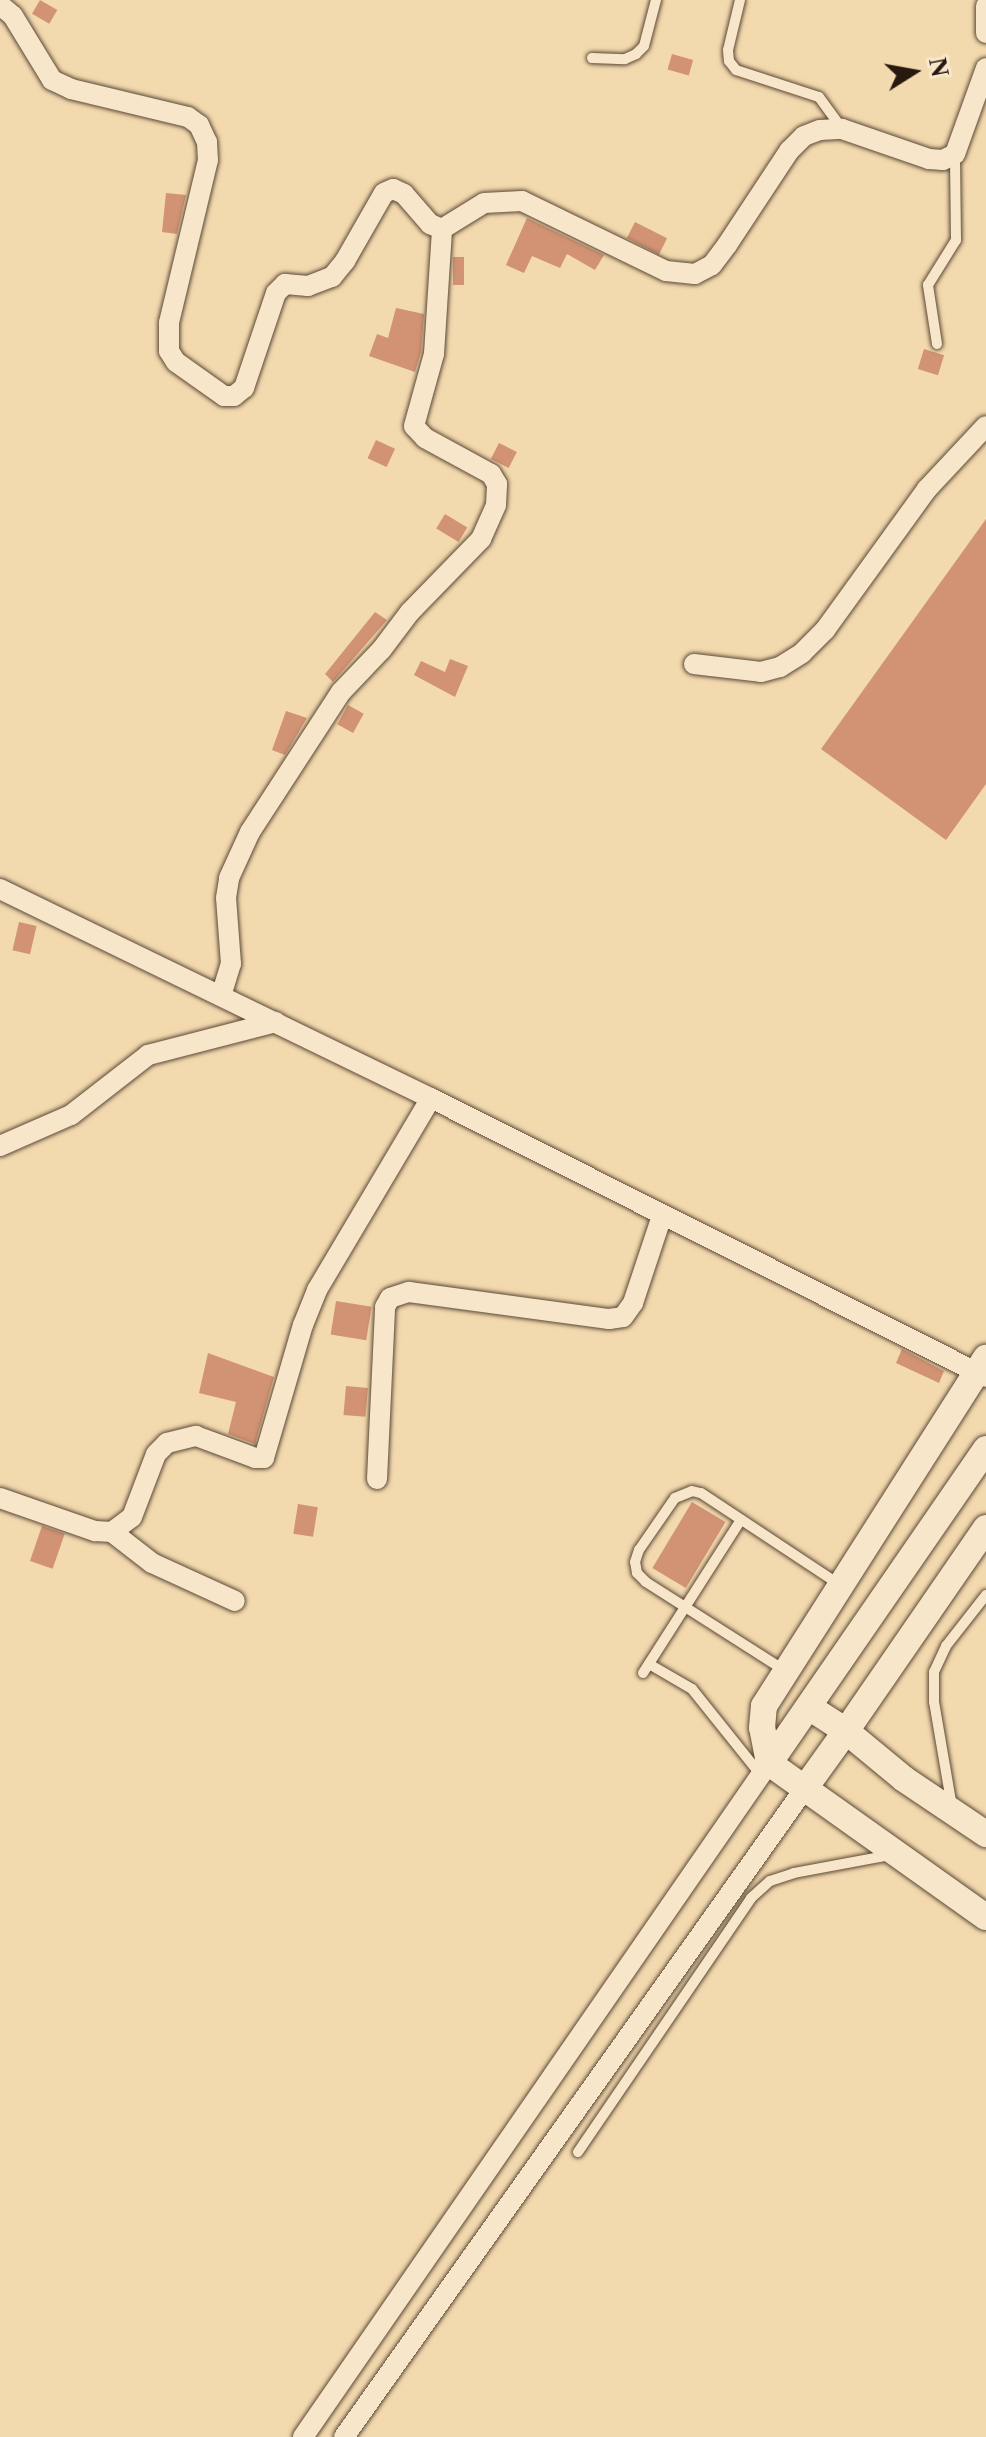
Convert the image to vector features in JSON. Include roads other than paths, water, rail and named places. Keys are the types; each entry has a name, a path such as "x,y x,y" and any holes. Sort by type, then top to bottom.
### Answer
{"street":[{"path":"0,5 13,16 52,80 71,89 188,117 199,125 207,142 208,160 169,323 169,351 176,362 224,396 234,396 244,388 276,293 285,284 308,286 332,277 345,261 384,193 393,189 404,194 430,224 442,229"},
{"path":"986,6 986,33"},
{"path":"442,229 484,203 522,201 666,271 695,274 712,265 789,151 804,136 820,130 842,129 929,159 943,160 955,154 986,68"},
{"path":"221,996 231,964 227,888 250,832 341,692 382,649 410,612 481,539 496,505 497,484 491,474 425,438 414,426 434,354 442,229"},
{"path":"694,664 761,672 780,667 802,653 825,630 927,489 986,426"},
{"path":"0,889 431,1098 662,1216 983,1369 784,1670 764,1706 765,1769"},
{"path":"0,1146 71,1115 148,1055 276,1022"},
{"path":"112,1532 132,1517 156,1454 167,1443 196,1436 255,1458 264,1458 303,1325 317,1290 431,1098"},
{"path":"377,1479 385,1307 390,1298 409,1292 609,1319 623,1317 633,1303 662,1216"},
{"path":"303,2437 986,1449"},
{"path":"0,1498 95,1531 112,1532 152,1563 235,1601"},
{"path":"344,2437 846,1731 986,1528"},
{"path":"809,1707 846,1731 904,1779 986,1834"},
{"path":"765,1769 805,1788 986,1917"}],"lane":[{"path":"592,58 625,59 636,54 644,46 656,0"},
{"path":"740,0 729,61 736,70 819,97 842,129"},
{"path":"937,344 928,285 956,240 955,154"},
{"path":"784,1670 683,1608 637,1573 635,1562 639,1550 675,1498 683,1492 701,1493 840,1585"},
{"path":"741,1520 646,1668 692,1689 765,1769"},
{"path":"953,1811 934,1702 934,1672 946,1646 986,1595"},
{"path":"578,2152 751,1898 770,1881 794,1873 896,1854"}]}
